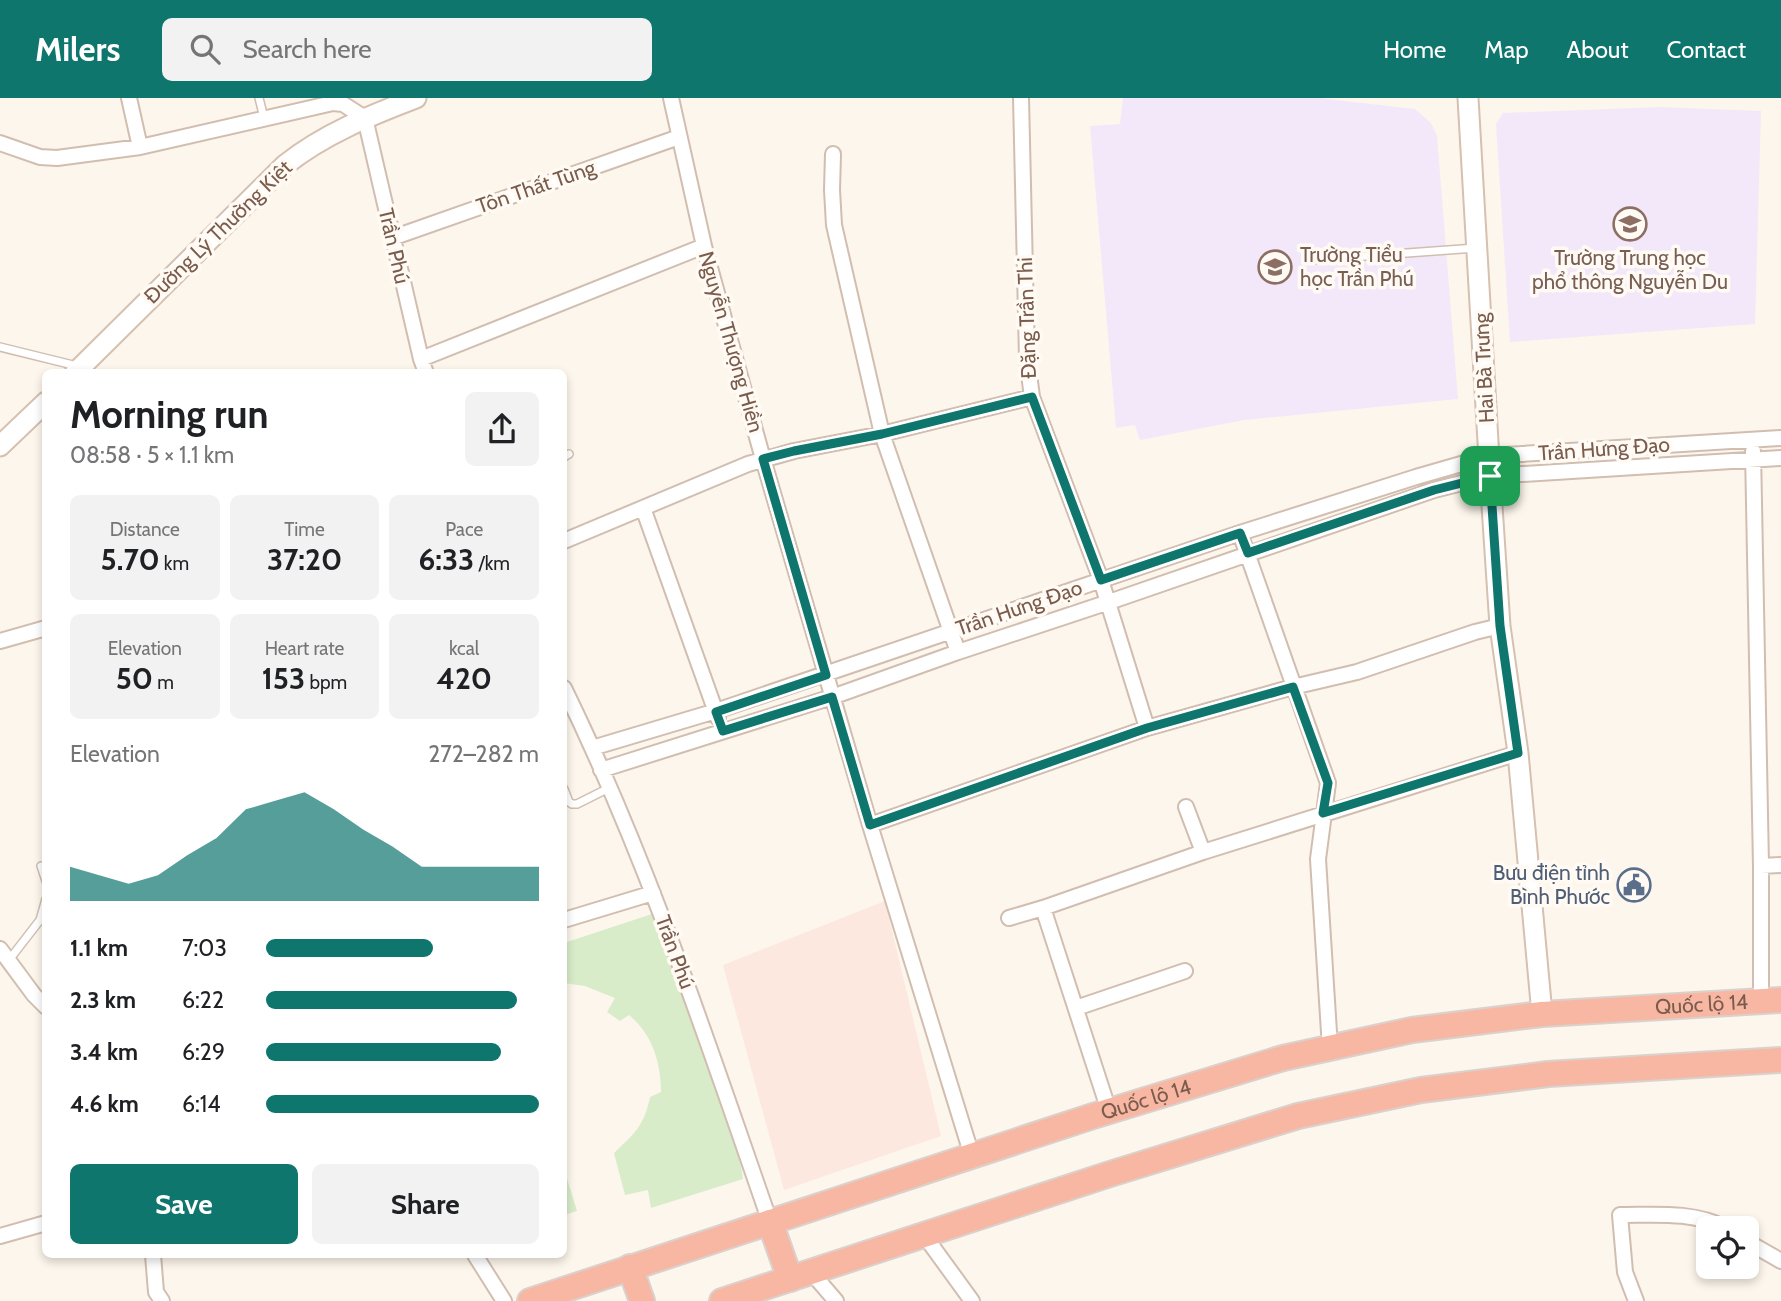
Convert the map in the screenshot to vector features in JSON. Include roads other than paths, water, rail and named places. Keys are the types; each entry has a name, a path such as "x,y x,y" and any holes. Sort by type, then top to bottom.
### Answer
{"highway":[{"name":"Quốc lộ 14","path":"530,1301 1109,1111 1283,1058 1412,1030 1542,1014 1771,1001"},
{"path":"722,1301 755,1296 801,1275 1298,1116 1421,1090 1548,1074 1781,1060"},
{"path":"770,1222 801,1275"},
{"path":"630,1267 642,1301"}],"street":[{"path":"130,98 139,147"},
{"name":"Nguyễn Thượng Hiền","path":"671,98 704,246 763,459 870,825 972,1156"},
{"name":"Đặng Trần Thi","path":"1021,98 1027,359 1032,397 1109,603 1147,728"},
{"name":"Hai Bà Trưng","path":"1468,98 1500,626 1518,753 1542,1014"},
{"name":"Đường Lý Thường Kiệt","path":"79,369 285,164 308,146 411,99"},
{"path":"0,143 40,157 57,158 139,147 342,101 365,118"},
{"name":"Trần Phú","path":"365,118 424,366"},
{"name":"Tôn Thất Tùng","path":"392,237 679,137"},
{"path":"834,154 834,225 882,434 958,652"},
{"path":"424,366 704,246"},
{"path":"567,540 763,459 882,434 1032,397"},
{"path":"0,446 42,406"},
{"name":"Trần Hưng Đạo","path":"592,748 716,712 1240,533 1416,477 1489,466 1781,438"},
{"path":"1752,439 1761,866 1771,1001"},
{"path":"601,770 832,697 958,652 1109,603 1434,490 1489,466 1781,457"},
{"path":"643,508 723,731"},
{"path":"1240,533 1328,783 1318,859 1330,1048"},
{"path":"870,825 1147,728 1293,687 1357,673 1475,632 1500,626"},
{"path":"0,641 42,629"},
{"name":"Trần Phú","path":"567,699 592,748 653,892 770,1222"},
{"path":"1009,918 1323,813 1518,753"},
{"path":"1186,807 1203,852"},
{"path":"1761,866 1781,865"},
{"path":"567,919 653,892"},
{"path":"1043,908 1109,1111"},
{"path":"4,955 42,1003"},
{"path":"1076,1008 1185,971"},
{"path":"1636,1301 1622,1256 1620,1215 1696,1218"},
{"path":"0,1236 42,1224"},
{"path":"924,1235 972,1301"},
{"path":"1759,1248 1781,1261"},
{"path":"153,1258 156,1292 162,1301"},
{"path":"477,1258 504,1301"},
{"path":"801,1275 836,1301"}],"lane":[{"path":"259,98 264,119"},
{"path":"1310,260 1477,248"},
{"path":"0,347 75,369"},
{"path":"567,797 569,802 577,804 609,788"},
{"path":"4,955 40,920 42,913"}],"place":[{"name":"Trường Trung học phổ thông Nguyễn Du","path":"1630,224"},
{"name":"Trường Tiểu học Trần Phú","path":"1275,267"},
{"name":"Bưu điện tỉnh Bình Phước","path":"1634,885"}]}
